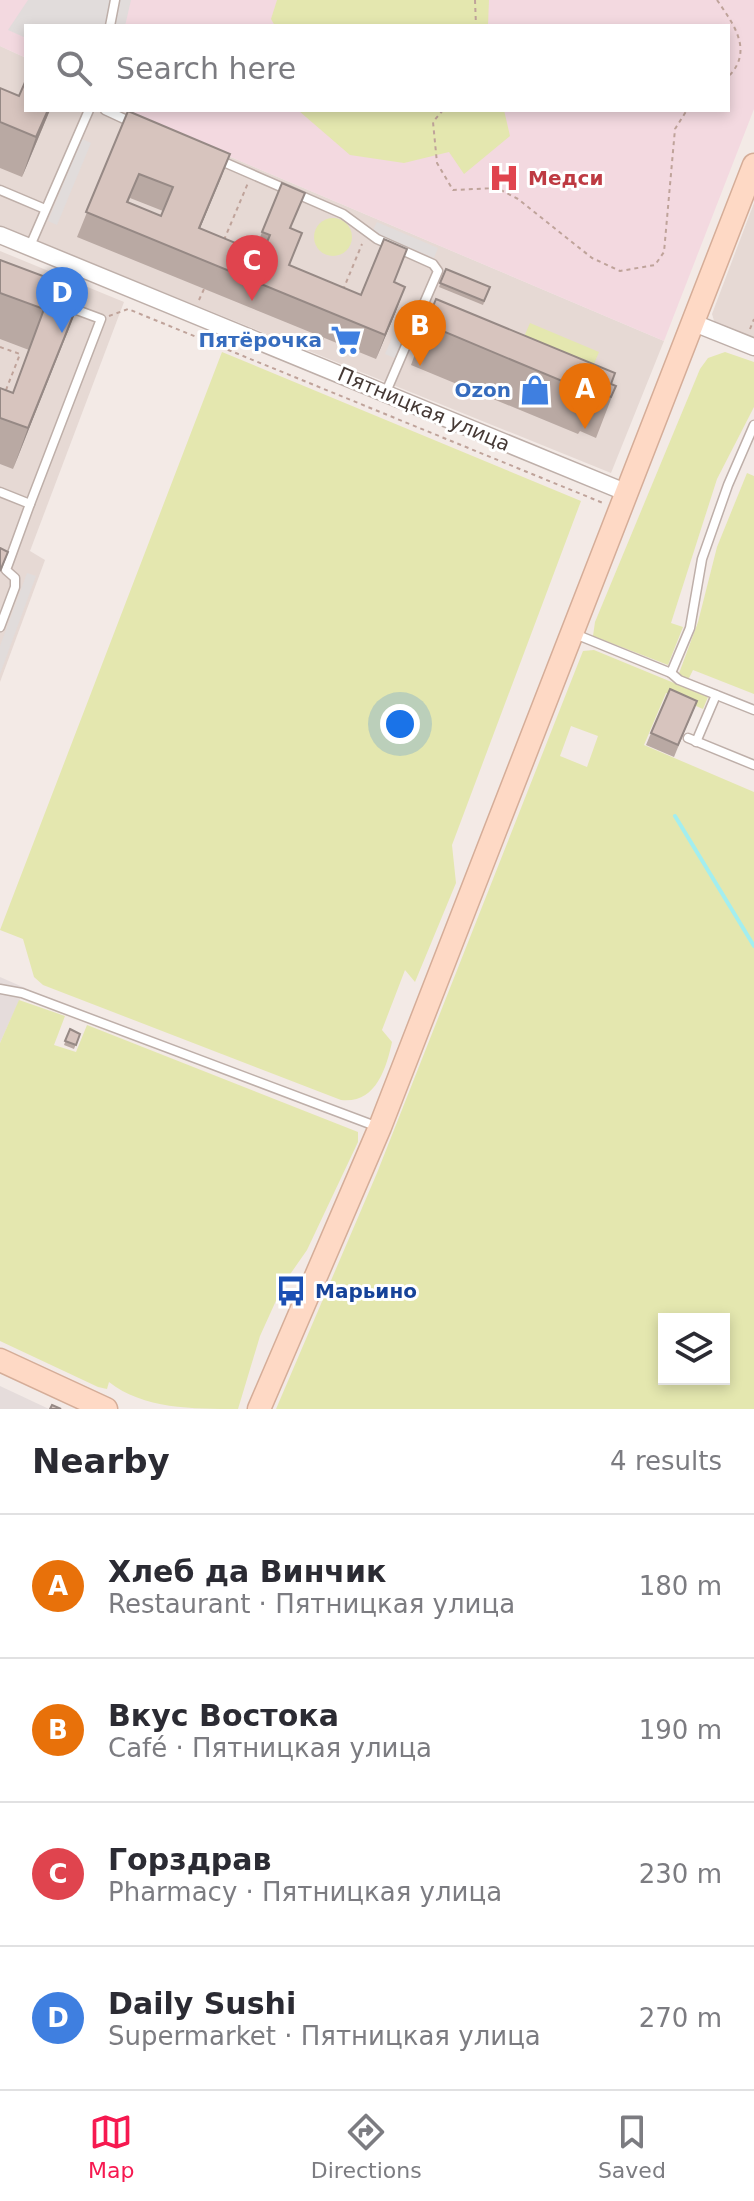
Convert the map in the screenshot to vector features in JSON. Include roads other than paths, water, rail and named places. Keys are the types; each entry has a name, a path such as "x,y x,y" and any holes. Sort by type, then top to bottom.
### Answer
{"street":[{"path":"259,1409 380,1127 754,165"},
{"name":"Пятницкая улица","path":"0,235 625,492"},
{"path":"694,323 754,347"},
{"path":"1,1363 106,1409"}],"lane":[{"path":"110,24 115,0"},
{"path":"30,246 88,112"},
{"path":"109,112 147,129"},
{"path":"204,154 343,214 367,232 433,264 438,278 386,392"},
{"path":"0,190 45,209"},
{"path":"0,627 15,587 15,578 3,568 101,319 60,303"},
{"path":"419,315 447,326"},
{"path":"671,673 690,628 702,559 754,425"},
{"path":"0,492 30,504"},
{"path":"572,633 754,710"},
{"path":"716,695 692,740 754,765"},
{"path":"1,993 22,993 380,1127"}],"waterway":[{"path":"675,816 754,946"}],"place":[{"name":"Медси","path":"504,178"},
{"name":"Горздрав","path":"252,301"},
{"name":"Daily Sushi","path":"62,333"},
{"name":"Пятёрочка","path":"346,340"},
{"name":"Вкус Востока","path":"420,366"},
{"name":"Ozon","path":"535,390"},
{"name":"Хлеб да Винчик","path":"585,429"},
{"name":"Марьино","path":"291,1291"}]}
